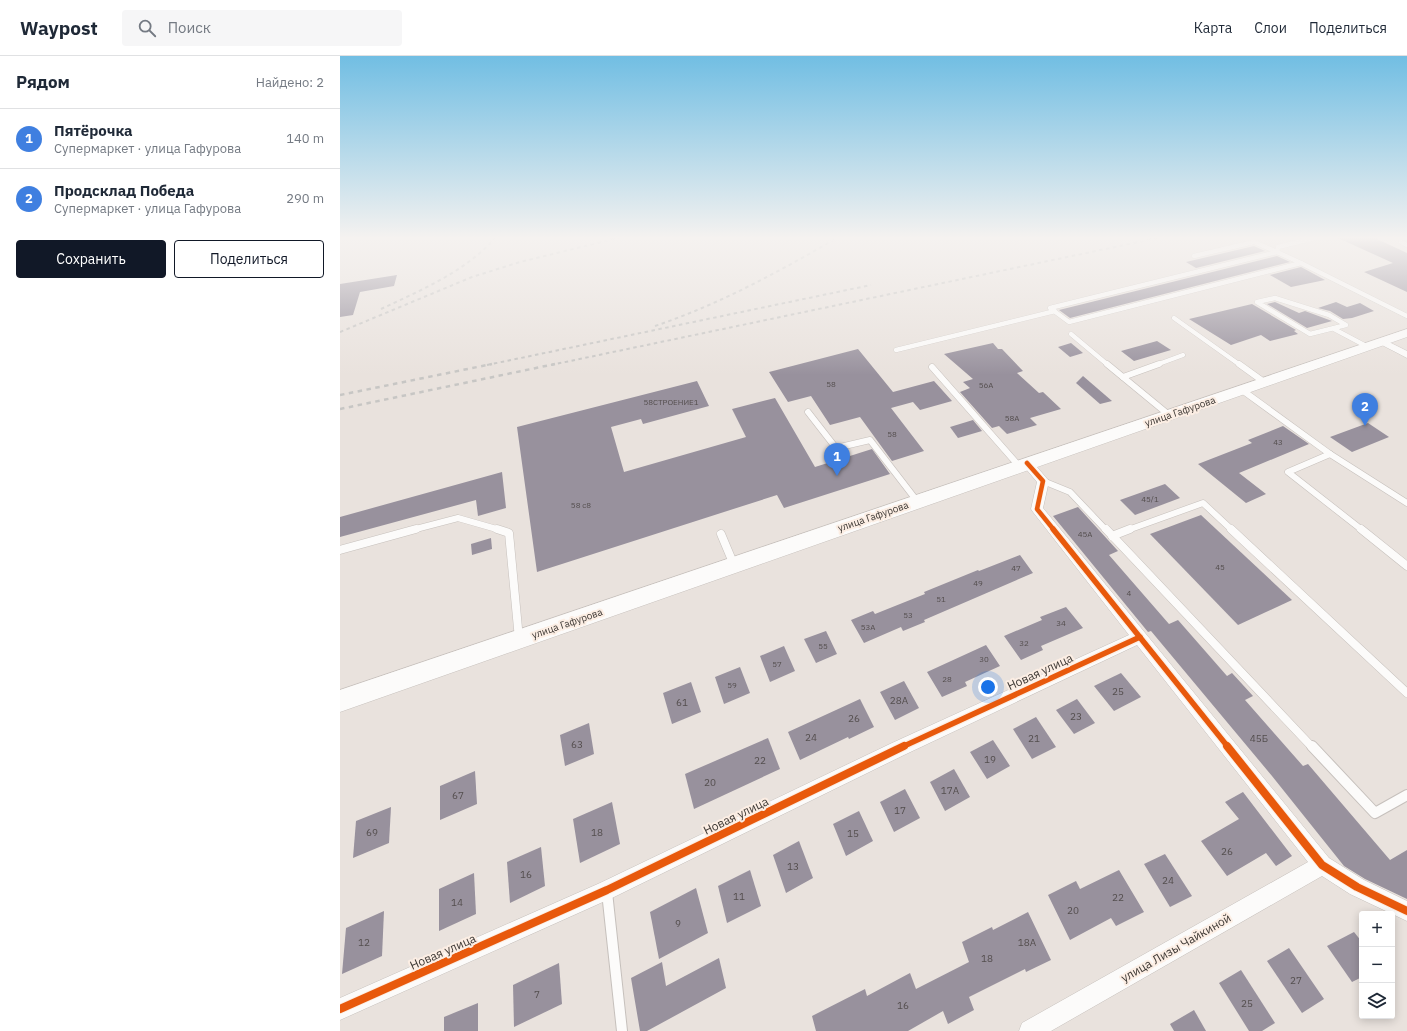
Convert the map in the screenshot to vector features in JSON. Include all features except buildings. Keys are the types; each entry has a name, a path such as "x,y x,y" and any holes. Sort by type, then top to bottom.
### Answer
{"main road":[{"name":"улица Гафурова","path":"340,701 1407,333"}],"street":[{"path":"1375,344 1407,355"},
{"path":"1023,465 1043,481 1037,509 1322,865 1357,888 1407,911"},
{"name":"Новая улица","path":"340,1009 607,890 898,749 1140,637"},
{"name":"улица Лизы Чайкиной","path":"1030,1031 1322,865"}],"lane":[{"path":"1149,284 1050,308 1069,322 1220,284"},
{"path":"1342,284 1407,316"},
{"path":"1334,329 1346,325 1329,315 1275,298 1257,302 1310,334 1334,329 1375,344"},
{"path":"896,350 1054,311"},
{"path":"1174,318 1264,382"},
{"path":"1071,334 1169,415"},
{"path":"1123,377 1182,355"},
{"path":"932,367 1023,465"},
{"path":"1242,390 1330,454 1407,503"},
{"path":"808,412 836,448 870,440 917,501"},
{"path":"1330,454 1288,472 1407,566"},
{"path":"1043,481 1070,492 1375,813 1407,795"},
{"path":"1112,536 1203,503 1407,693"},
{"path":"340,550 458,518 509,533 520,639"},
{"path":"721,534 734,565"},
{"path":"607,890 622,1031"}],"railway":[{"path":"381,309 434,284"},
{"path":"340,332 456,284"},
{"path":"655,326 703,308 753,284"},
{"path":"551,365 941,284"},
{"path":"487,365 871,285"},
{"path":"340,395 492,364"},
{"path":"340,409 555,364"}],"cycle path":[{"path":"1027,463 1043,481 1037,509 1322,865 1357,887 1407,911"},
{"path":"340,1009 607,890 898,749 1140,637"}],"place":[{"name":"Продсклад Победа","path":"1365,426"},
{"name":"Пятёрочка","path":"837,476"}]}
